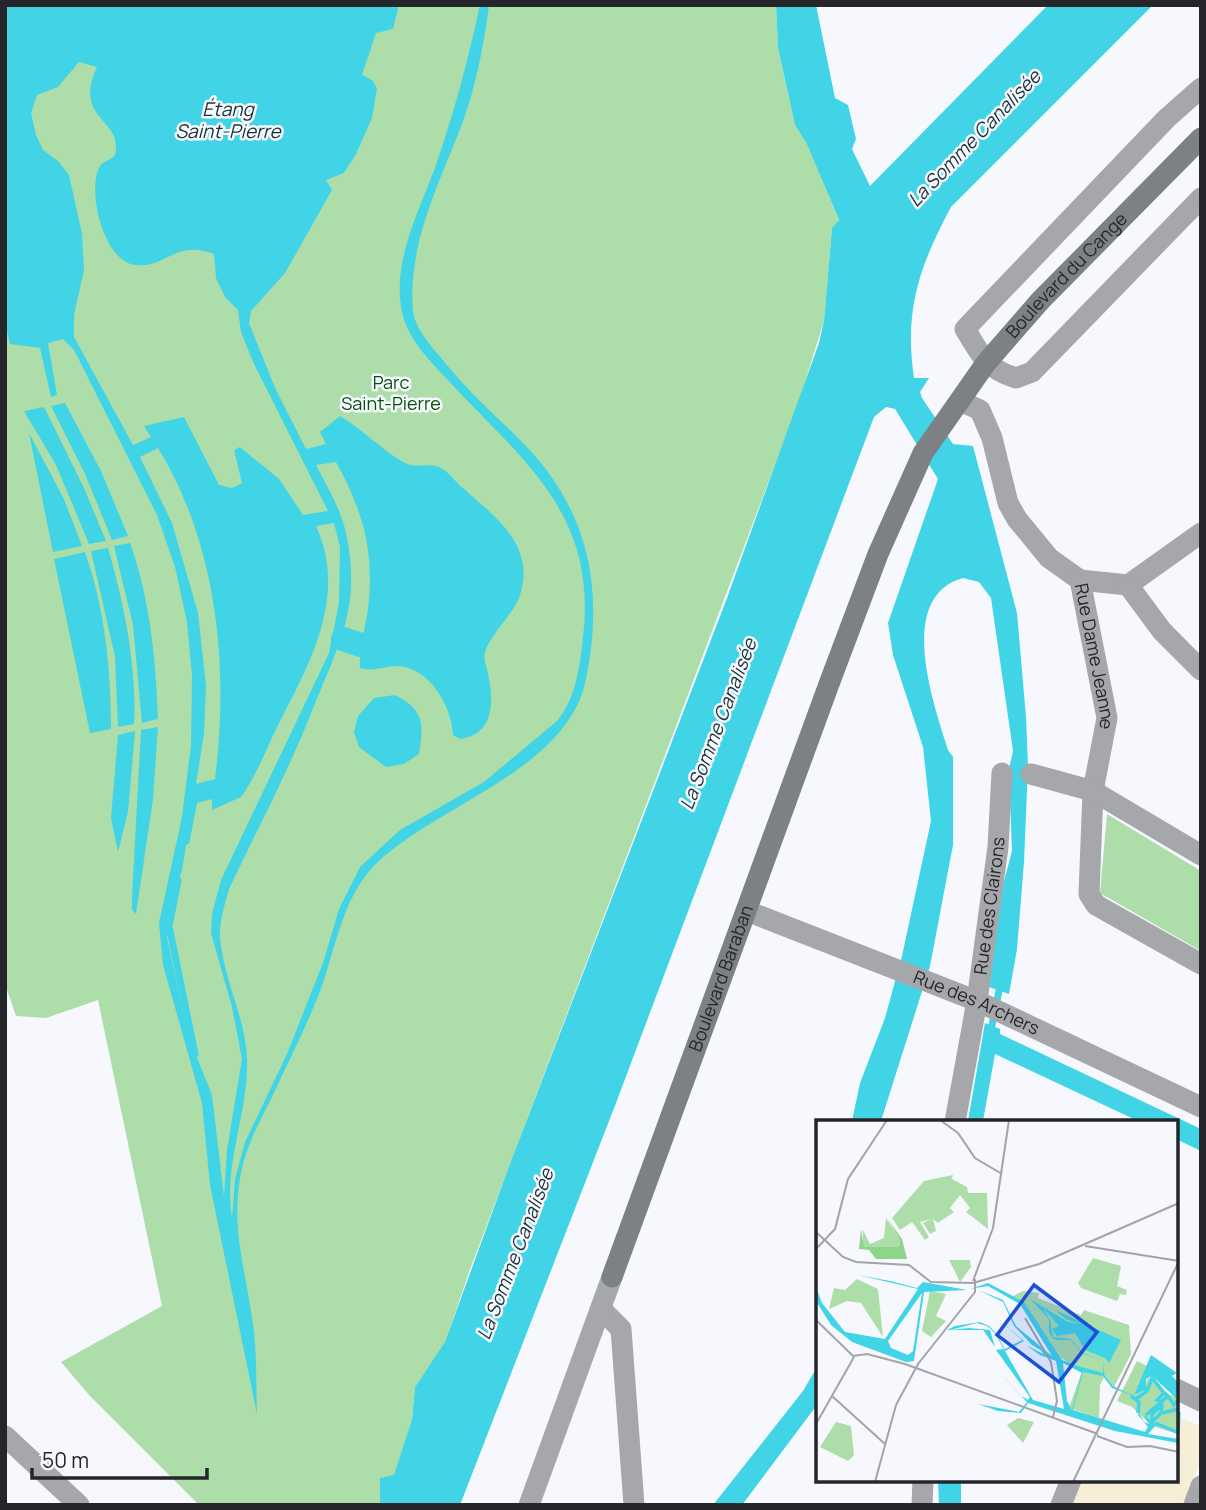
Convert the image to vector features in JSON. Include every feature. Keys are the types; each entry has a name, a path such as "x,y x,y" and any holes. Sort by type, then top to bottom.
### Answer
{"street":[{"path":"1201,88 1167,118 965,329 986,363 999,373 1016,378 1032,372 1201,198"},
{"name":"Boulevard du Cange","path":"943,423 986,363 1040,302 1201,138"},
{"name":"Rue Dame Jeanne","path":"960,401 980,410 992,438 1008,503 1017,519 1049,558 1080,580 1107,718 1093,791 1089,894 1096,905 1201,964"},
{"name":"Boulevard Baraban","path":"529,1505 878,554 923,453 943,423"},
{"path":"1080,580 1128,584 1201,533"},
{"path":"1128,584 1162,631 1201,670"},
{"name":"Rue des Clairons","path":"956,1120 970,999 998,846 1002,774"},
{"path":"1031,775 1093,791 1201,855"},
{"name":"Rue des Archers","path":"747,911 1017,1019 1201,1107"},
{"path":"601,1309 621,1329 634,1505"},
{"path":"1178,1390 1201,1401"},
{"path":"5,1436 79,1505"},
{"path":"922,1505 923,1482"},
{"path":"1061,1505 1069,1482"},
{"path":"1194,1505 1201,1486"}],"shaded area":[{"path":"1178,1417 1201,1426 1201,1459 1183,1505 1070,1505 1078,1482 1178,1482"}],"green space":[{"name":"Parc Saint-Pierre","path":"5,5 776,5 778,48 795,125 808,144 839,221 832,228 824,321 797,407 469,1272 445,1343 415,1387 412,1419 394,1476 380,1478 380,1505 199,1505 90,1396 61,1362 162,1306 98,1000 46,1018 16,1016 5,984"},
{"path":"1107,814 1201,871 1201,951 1100,893"}],"water":[{"name":"Étang Saint-Pierre","path":"5,5 399,5 393,29 376,33 362,75 372,80 377,88 372,118 356,154 344,173 326,180 332,190 285,273 251,311 249,323 276,390 306,449 326,444 320,432 340,416 405,463 441,468 501,523 511,536 523,564 523,580 519,598 492,638 485,655 491,697 488,720 482,729 460,739 453,735 444,701 420,674 410,668 398,666 360,668 370,588 365,532 336,462 316,465 344,524 350,559 349,605 331,666 293,756 229,889 221,919 222,952 242,1027 247,1058 247,1078 231,1178 232,1218 235,1179 245,1142 287,1054 323,963 339,909 360,867 400,830 484,782 557,721 569,703 578,670 583,637 584,593 578,555 566,521 548,490 526,462 425,355 408,330 402,312 400,292 404,253 450,121 480,5 489,5 471,95 420,238 412,286 413,311 417,325 431,346 466,387 526,446 565,498 578,526 592,584 593,615 586,679 574,711 553,739 526,763 494,785 397,846 372,868 353,896 319,994 252,1138 239,1184 238,1222 254,1329 257,1414 210,1185 202,1103 163,965 159,923 182,817 191,745 192,676 187,622 175,567 157,515 74,350 63,339 48,343 57,395 51,397 40,348 10,344 5,323","holes":["79,62 97,67 91,85 91,98 94,109 116,143 115,155 100,166 96,179 97,209 107,240 125,261 136,265 147,265 189,250 214,254 216,278 225,297 238,310 241,332 254,364 328,511 303,515 279,479 240,447 234,450 242,483 232,488 219,485 184,417 144,426 151,437 133,445 74,337 74,315 84,270 82,234 69,175 58,161 43,150 31,113 37,95 58,87","158,448 178,486 194,525 214,609 220,694 215,779 196,784 204,734 206,686 198,613 172,523 140,457","334,523 340,547 339,603 329,653 221,880 212,914 211,933 232,1007 242,1059 227,1150 224,1197 212,1095 188,1035 167,938 168,917 182,870 193,804 212,799 212,810 241,797 257,771 313,653 321,628 328,578 325,552 316,526"]},
{"name":"La Somme Canalisée","path":"776,5 816,5 835,98 848,105 856,139 852,149 870,186 1048,5 1153,5 951,207 930,249 913,310 911,354 914,378 929,378 920,392 922,398 953,444 973,446 1017,613 1028,766 1017,949 1009,994 989,987 1003,885 1012,851 1009,769 1013,751 991,598 979,582 963,578 942,589 930,607 925,629 929,681 948,750 953,757 953,845 930,966 881,1120 852,1120 860,1083 885,1018 902,956 931,821 923,747 893,655 888,623 938,479 895,409 886,407 874,417 616,1103 460,1505 380,1505 380,1478 394,1475 412,1419 415,1387 445,1342 508,1169 727,598 819,343 824,321 832,228 839,220 807,144 795,125 778,48"},
{"path":"65,403 101,471 128,536 112,540 85,474 51,406"},
{"path":"44,407 84,488 106,541 89,544 56,465 24,411"},
{"path":"29,433 64,499 82,546 53,552"},
{"path":"130,543 143,586 156,675 158,719 142,723 133,625 114,546"},
{"path":"108,548 124,613 133,679 134,724 118,727 115,657 91,551"},
{"path":"85,552 102,617 111,707 111,729 90,733 54,559"},
{"path":"395,695 417,712 420,718 421,743 419,754 404,764 386,767 359,747 354,732 358,716 374,698"},
{"path":"158,727 153,799 136,914 132,910 132,896 141,730"},
{"path":"135,731 128,812 118,852 111,818 118,735"},
{"path":"985,1023 1000,1029 1000,1034 1201,1129 1201,1151 1178,1140 1178,1120 1136,1120 995,1054 983,1120 968,1120"},
{"path":"816,1369 816,1406 742,1505 713,1505 803,1391"},
{"path":"938,1482 961,1482 961,1505 939,1505"}],"waterway":[{"path":"343,639 361,645"},
{"path":"186,841 194,801"},
{"path":"178,881 169,926 195,1054"},
{"path":"990,1035 1001,981"}]}
